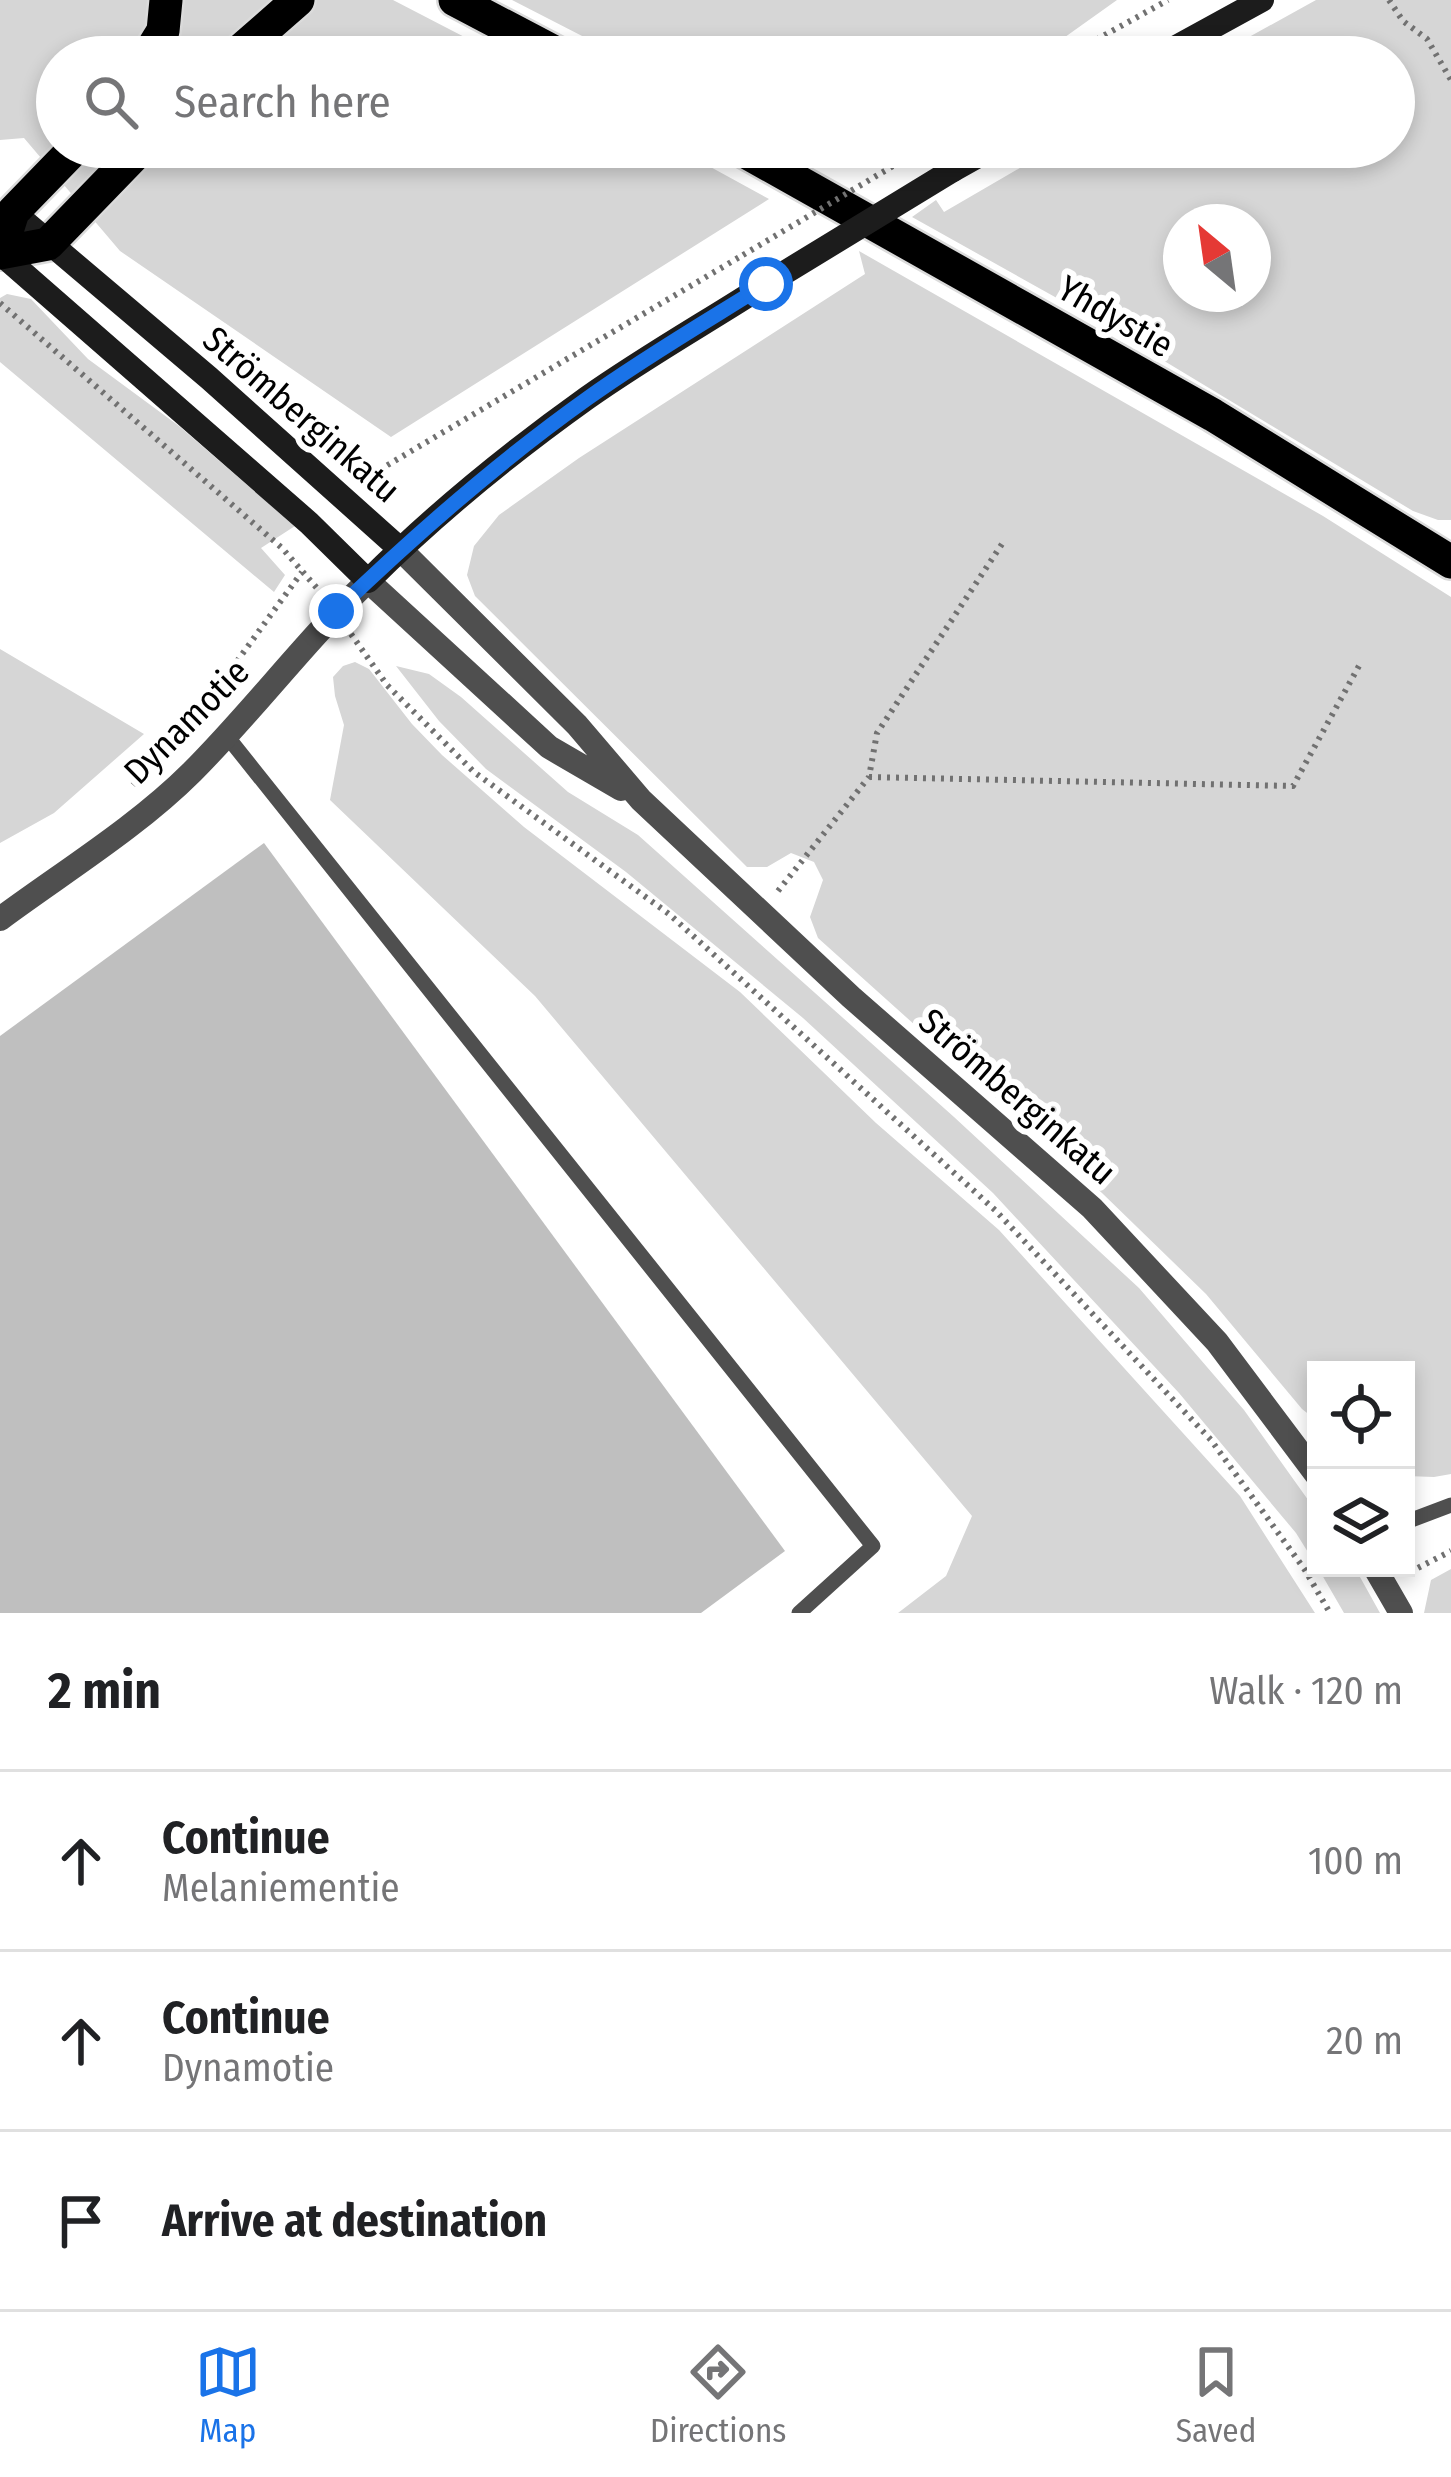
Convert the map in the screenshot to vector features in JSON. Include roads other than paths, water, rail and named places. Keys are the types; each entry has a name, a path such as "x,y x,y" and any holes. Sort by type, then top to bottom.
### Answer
{"highway":[{"path":"160,36 166,0"},
{"path":"255,36 298,0"},
{"path":"455,0 524,36"},
{"path":"52,168 6,208 0,253 48,244 122,168"},
{"name":"Yhdystie","path":"776,168 1442,551"}],"main road":[{"path":"1196,36 1262,0"},
{"name":"Dynamotie","path":"368,581 510,455 591,395 957,168"},
{"name":"Strömberginkatu","path":"6,208 208,378 400,549"},
{"name":"Strömberginkatu","path":"0,253 309,523 368,581"}],"street":[{"name":"Strömberginkatu","path":"400,549 577,725 641,800 850,997 1092,1208 1217,1342 1312,1469"},
{"name":"Strömberginkatu","path":"368,581 549,747 641,800"},
{"name":"Dynamotie","path":"0,920 189,775 368,581"},
{"path":"1381,1577 1401,1613"}],"lane":[{"path":"226,735 873,1546 799,1613"},
{"path":"1415,1519 1451,1505"}]}
